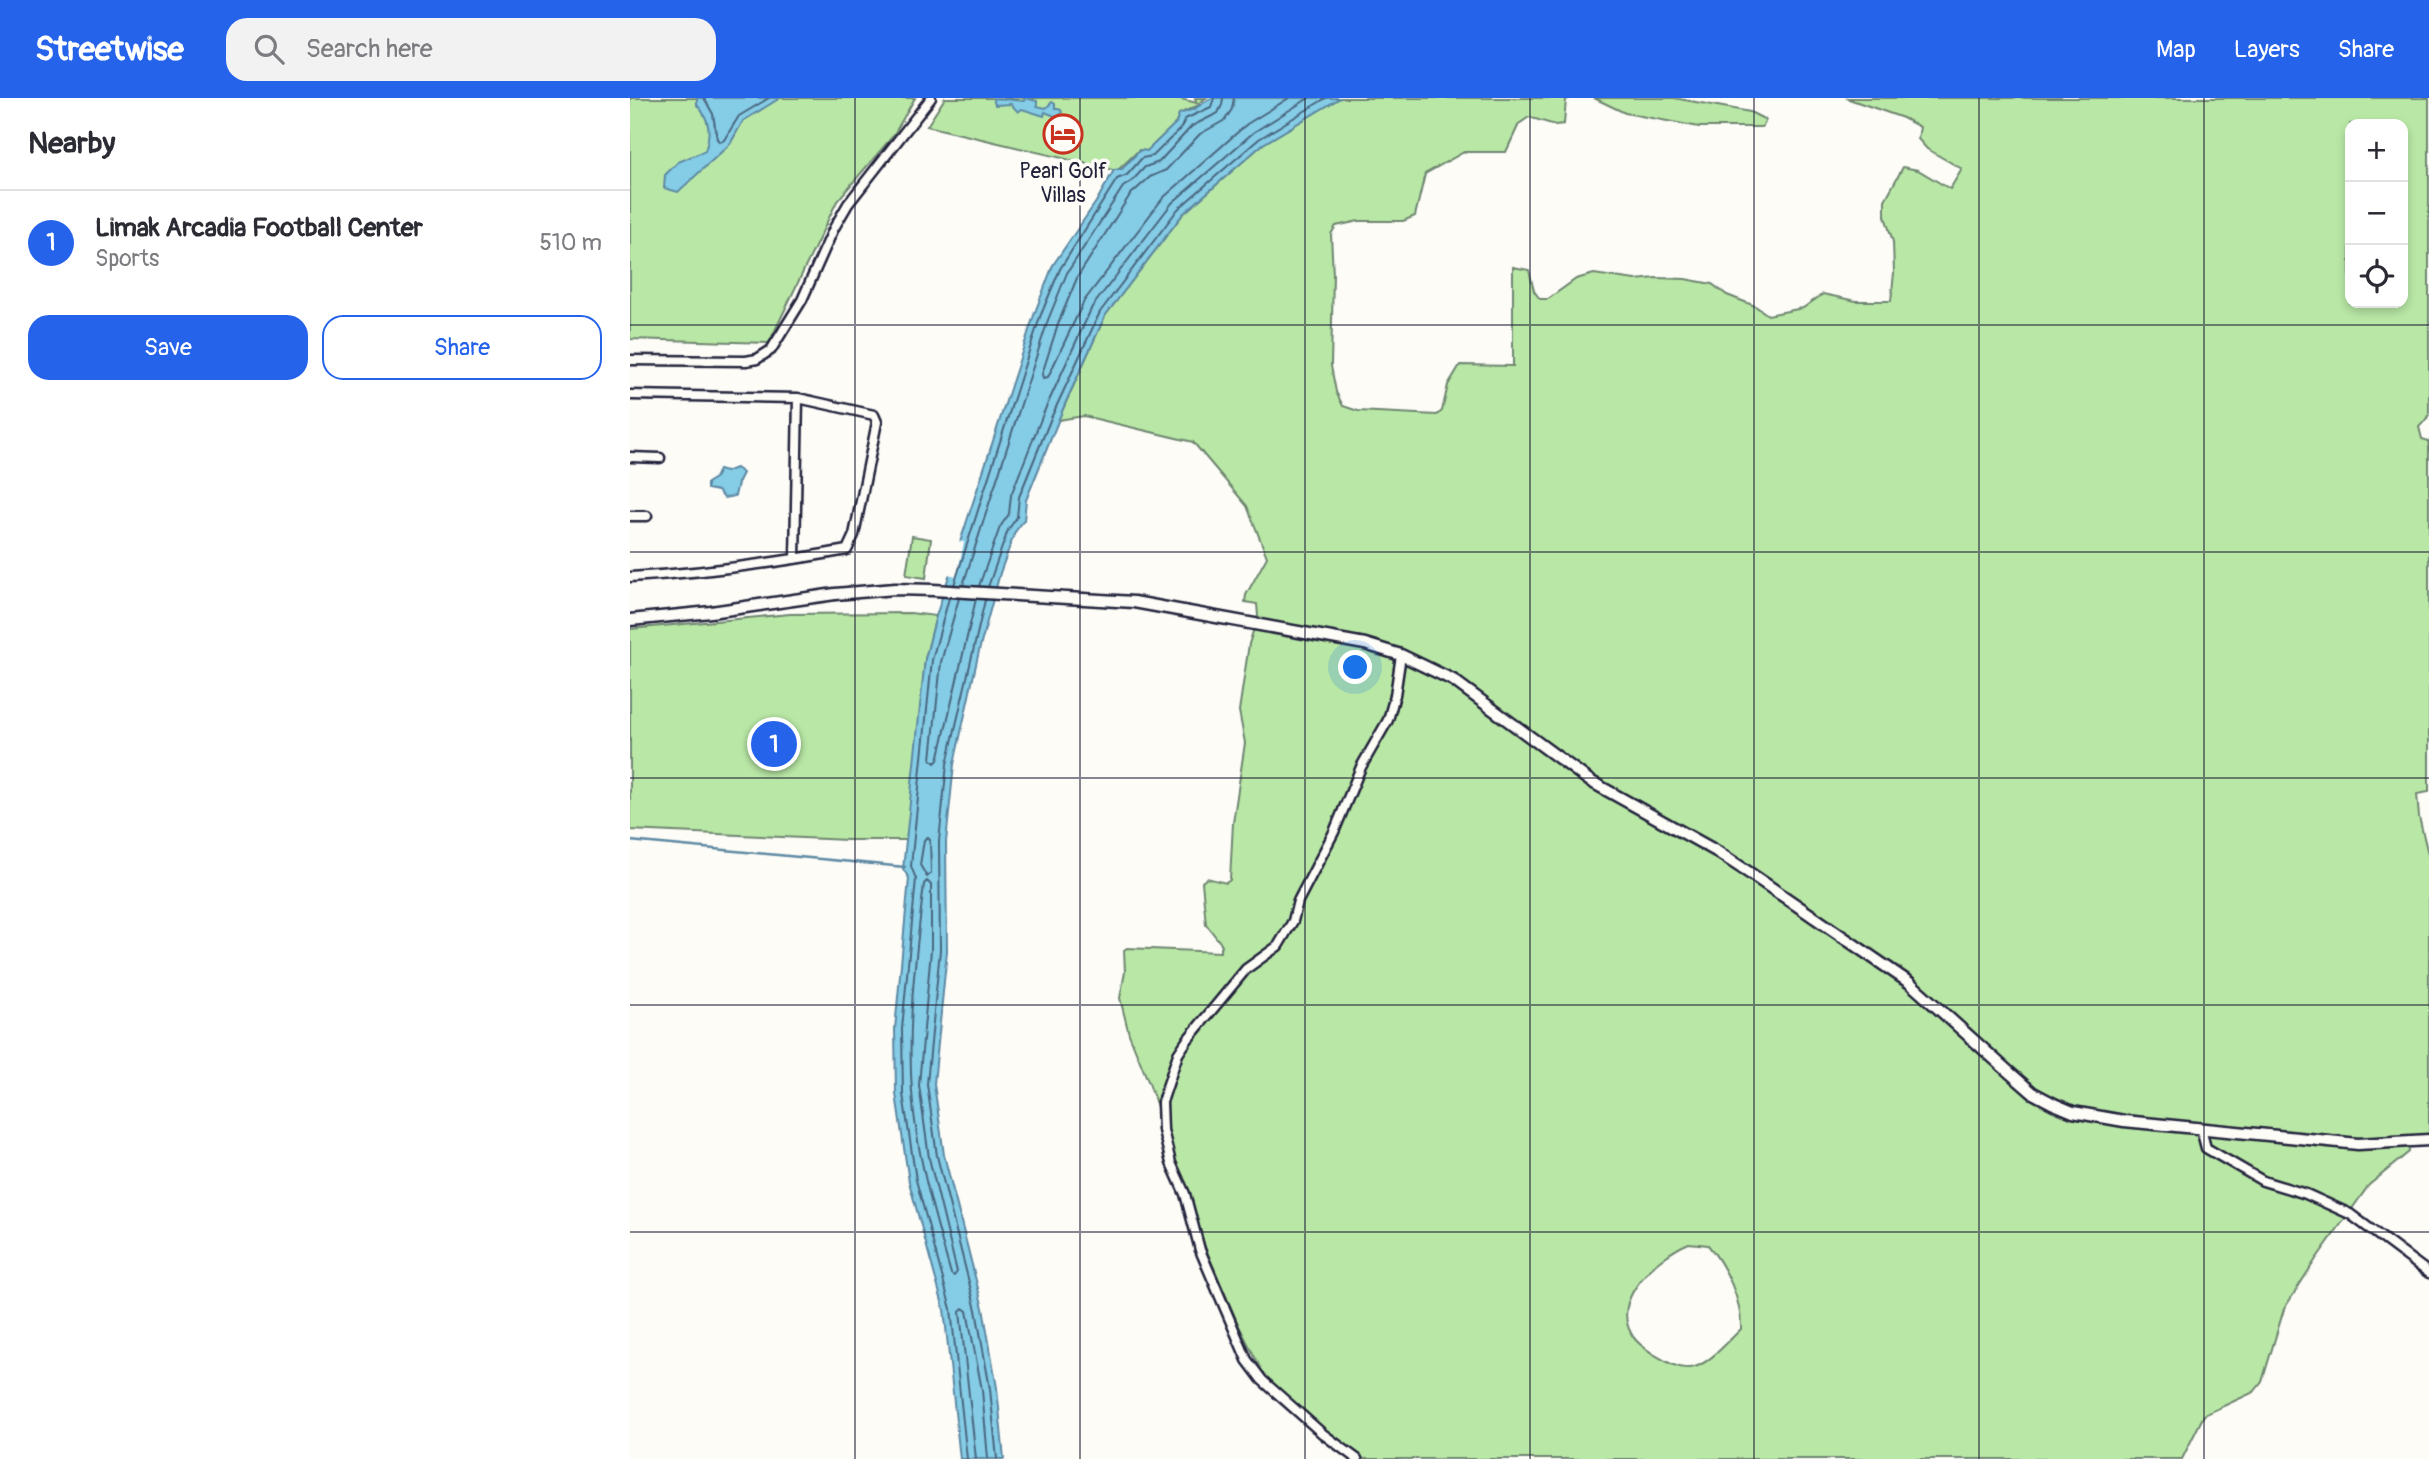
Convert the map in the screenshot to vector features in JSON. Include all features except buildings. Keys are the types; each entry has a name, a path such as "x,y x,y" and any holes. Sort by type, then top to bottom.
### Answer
{"street":[{"path":"630,360 746,361 757,359 771,350 802,300 834,228 848,204 931,98"},
{"path":"630,395 797,398 874,415 877,422 854,535 847,550 679,574 630,577"},
{"path":"795,559 797,398"},
{"path":"630,457 660,458"},
{"path":"630,516 647,516"},
{"path":"630,620 711,612 835,594 895,589 933,590 1134,602 1365,644 1401,655 1453,680 1590,781 1716,851 1835,931 1932,1001 2034,1093 2063,1108 2094,1116 2358,1144 2429,1140"},
{"path":"1357,1459 1323,1434 1262,1380 1247,1360 1200,1250 1185,1194 1171,1163 1163,1130 1162,1102 1178,1054 1188,1039 1246,969 1278,946 1293,921 1298,901 1334,832 1361,767 1388,720 1401,655"},
{"path":"2201,1129 2206,1148 2263,1181 2306,1194 2350,1214 2429,1273"}],"green space":[{"path":"630,98 915,98 893,136 837,201 769,343 630,339"},
{"name":"Pearl Golf Villas","path":"945,98 1177,98 1197,103 1195,98 1206,98 1199,105 1179,114 1176,123 1147,151 1139,150 1117,171 927,126"},
{"path":"1340,98 1570,98 1566,100 1564,124 1555,125 1529,117 1519,124 1506,152 1464,152 1425,174 1415,216 1403,221 1359,221 1336,226 1331,234 1331,366 1336,392 1343,406 1358,411 1437,415 1442,411 1448,385 1460,365 1513,366 1513,267 1529,270 1534,291 1540,299 1548,299 1576,279 1594,274 1635,280 1685,279 1712,284 1727,295 1755,306 1768,315 1803,308 1823,294 1856,301 1891,301 1893,242 1885,216 1885,200 1903,167 1918,170 1950,189 1962,169 1927,149 1918,139 1920,127 1903,118 1846,98 2429,98 2429,416 2419,427 2422,439 2429,441 2429,792 2417,794 2419,817 2429,858 2429,1135 2409,1138 2409,1152 2369,1185 2284,1309 2262,1382 2254,1392 2204,1415 2182,1459 1364,1459 1324,1430 1266,1379 1238,1324 1199,1233 1150,1086 1129,1034 1120,998 1125,972 1124,950 1127,948 1220,952 1222,945 1206,924 1202,882 1207,878 1226,883 1230,880 1233,823 1245,743 1239,711 1249,644 1258,616 1257,604 1245,602 1246,595 1267,557 1247,506 1193,442 1084,416 1058,420 1105,316 1183,214 1263,144","holes":["1689,1243 1708,1245 1732,1284 1739,1307 1741,1329 1703,1363 1690,1368 1676,1366 1652,1353 1633,1336 1627,1319 1628,1305 1642,1279 1665,1257"]},
{"path":"1594,98 1674,98 1750,112 1766,120 1762,127 1699,127 1625,113"},
{"path":"912,536 931,539 926,578 906,575"},
{"path":"910,613 936,616 925,659 908,840 847,840 630,830 630,629 790,614"}],"water":[{"path":"697,98 780,98 743,121 730,144 678,192 664,188 665,175 678,162 705,151 707,144 708,126 697,105"},
{"path":"993,98 1024,101 1025,98 1037,101 1037,106 1046,108 1052,102 1062,113 1057,117 1045,112 1044,116 1022,109 1018,112 1011,104 995,105"},
{"path":"1211,98 1340,98 1263,144 1183,214 1105,316 1065,404 1026,500 1024,520 1015,532 1000,573 979,651 954,764 946,842 947,951 934,1084 944,1155 983,1308 997,1388 1004,1459 960,1459 944,1309 909,1182 896,1094 895,1029 909,878 903,869 925,659 936,616 1034,315 1053,265 1096,202 1114,170 1122,169 1140,150 1147,151 1176,123 1179,114 1194,109"},
{"path":"736,468 743,473 735,496 724,498 718,491 707,489 707,483 715,478 719,470 726,472"}],"pier":[{"path":"957,541 964,542 957,576 947,574"}],"waterway":[{"path":"630,841 905,867"}],"place":[{"name":"Pearl Golf Villas","path":"1063,134"},
{"name":"Limak Arcadia Football Center","path":"774,744"}]}
